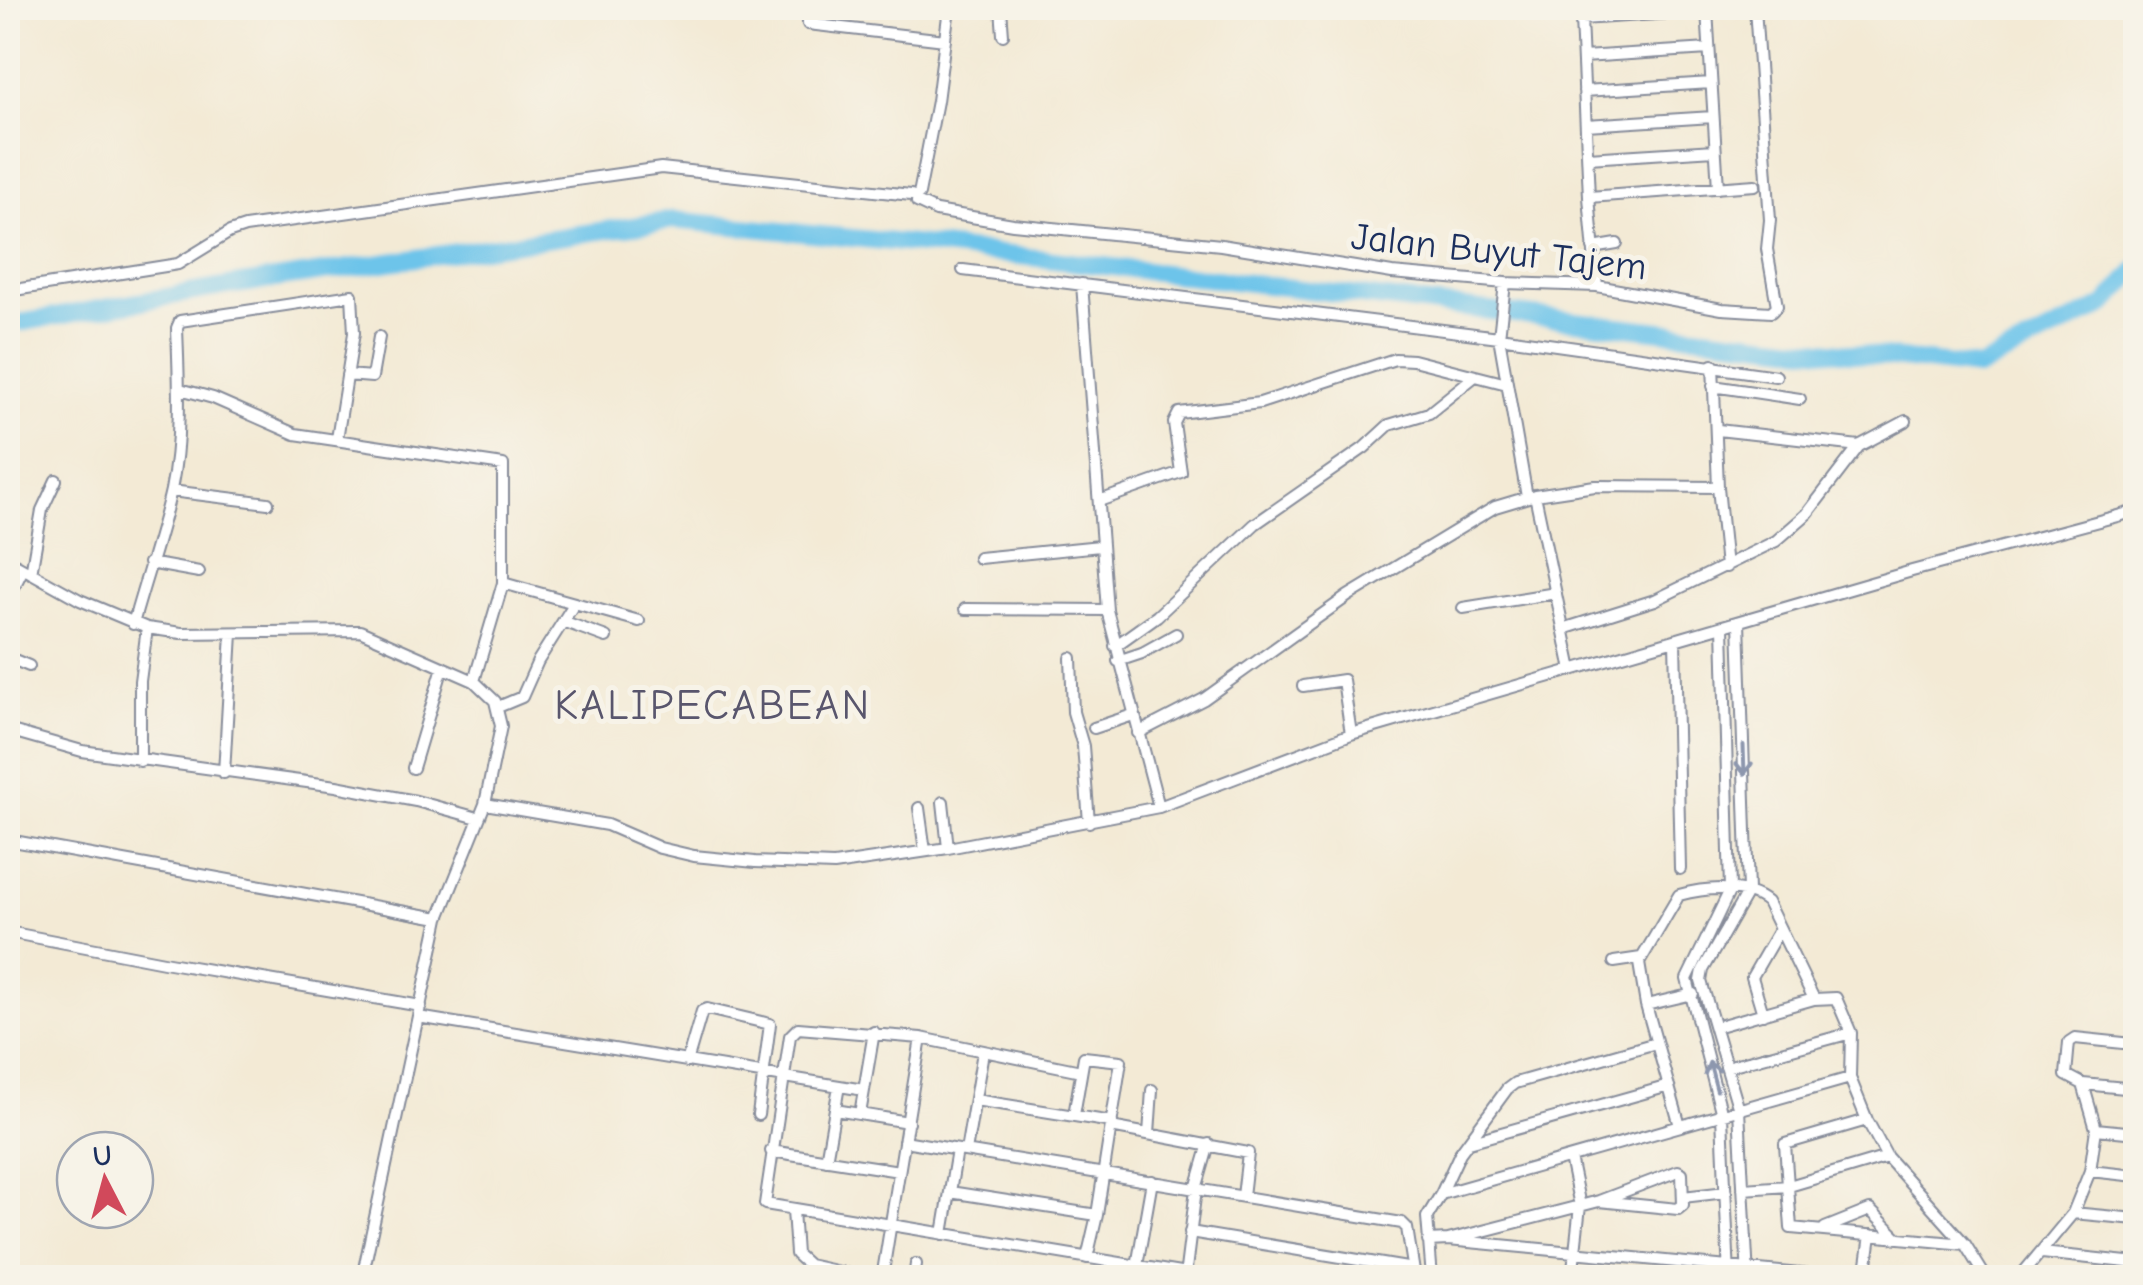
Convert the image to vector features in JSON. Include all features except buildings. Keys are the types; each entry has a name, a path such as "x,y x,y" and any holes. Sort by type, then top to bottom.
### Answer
{"street":[{"path":"808,8 808,24 945,40"},
{"path":"915,197 937,101 949,8"},
{"path":"1001,8 1003,35"},
{"path":"1597,286 1581,18 1752,8"},
{"name":"Jalan Buyut Tajem","path":"8,291 178,264 245,227 662,168 915,197 936,211 1013,224 1221,246 1505,287 1597,286 1722,309 1771,312 1775,310 1767,249 1770,220 1752,8"},
{"path":"1707,10 1718,188"},
{"path":"1583,57 1708,49"},
{"path":"1584,92 1711,82"},
{"path":"1586,125 1713,117"},
{"path":"1588,158 1715,150"},
{"path":"1589,197 1755,186"},
{"path":"1592,248 1617,244"},
{"path":"963,270 1499,335 1776,376"},
{"path":"1082,284 1107,610 1159,807"},
{"path":"1505,287 1499,335 1507,384 1556,593 1568,671"},
{"path":"133,624 170,491 180,389 180,321 350,294 354,298 354,333 337,438"},
{"path":"347,375 372,377 379,337"},
{"path":"1099,501 1181,472 1174,422 1179,413 1260,403 1395,359 1507,384"},
{"path":"1713,365 1726,567"},
{"path":"1114,646 1156,616 1255,524 1364,448 1389,424 1428,413 1475,376"},
{"path":"1713,386 1800,399"},
{"path":"180,389 212,398 279,429 503,465 503,583 474,682"},
{"path":"1563,628 1655,600 1776,540 1794,526 1859,446 1906,422"},
{"path":"1718,430 1859,446"},
{"path":"8,599 27,571 42,510 56,480"},
{"path":"1138,732 1204,699 1348,596 1481,513 1531,496 1595,486 1718,486"},
{"path":"170,491 268,503"},
{"path":"485,804 607,826 660,848 694,856 807,866 948,848 1159,807 1351,734 2135,511"},
{"path":"978,558 1100,546"},
{"path":"8,560 80,600 147,628 180,633 352,629 474,682 498,708 501,726 485,804 439,918 362,1278"},
{"path":"150,563 199,572"},
{"path":"503,583 639,621"},
{"path":"1464,608 1556,593"},
{"path":"498,708 522,696 538,660 574,604"},
{"path":"966,609 1107,610"},
{"path":"565,622 606,637"},
{"path":"1739,622 1748,881 1703,970 1704,991 1739,1110 1748,1272"},
{"path":"1723,626 1730,887 1687,979 1722,1115 1730,1271"},
{"path":"140,762 140,681 147,628"},
{"path":"224,773 232,633"},
{"path":"1118,661 1176,634"},
{"path":"1675,640 1680,869"},
{"path":"8,651 12,659 29,666"},
{"path":"1072,658 1073,712 1083,746 1088,822"},
{"path":"413,768 442,667"},
{"path":"1303,686 1343,680 1351,734"},
{"path":"1725,688 1741,686"},
{"path":"1094,728 1133,714"},
{"path":"8,730 82,752 336,786 478,818"},
{"path":"943,802 948,848"},
{"path":"919,808 925,852"},
{"path":"8,840 439,918"},
{"path":"1680,1126 1646,1006 1639,974 1641,958 1679,896 1748,881"},
{"path":"1748,881 1767,902 1814,999"},
{"path":"1762,1014 1752,977 1779,930"},
{"path":"8,932 687,1062 864,1090"},
{"path":"1614,962 1641,958"},
{"path":"1646,1006 1704,991"},
{"path":"1715,1026 1814,999 1836,998 1850,1033 1850,1078 1867,1120 1887,1157 1965,1244 1986,1278"},
{"path":"687,1062 700,1013 708,1009 770,1024 772,1151 765,1204 1210,1278"},
{"path":"758,1116 790,1036 798,1028 922,1038 1081,1071"},
{"path":"860,1114 874,1032"},
{"path":"1726,1067 1850,1033"},
{"path":"882,1278 922,1038"},
{"path":"2133,1044 2071,1039 2066,1075 2082,1084 2136,1088"},
{"path":"1190,1232 1414,1274 1427,1217 1496,1100 1515,1083 1656,1043"},
{"path":"943,1234 983,1052"},
{"path":"1074,1114 1087,1056 1121,1062 1087,1258"},
{"path":"1441,1194 1850,1078"},
{"path":"2018,1278 2073,1214 2090,1171 2096,1129 2082,1084"},
{"path":"826,1160 838,1086"},
{"path":"1468,1142 1669,1086"},
{"path":"1149,1134 1152,1090"},
{"path":"975,1100 1074,1114 1149,1134 1248,1153 1244,1196"},
{"path":"834,1110 908,1122"},
{"path":"1867,1120 1785,1144 1791,1228 1965,1244"},
{"path":"2096,1129 2136,1132"},
{"path":"904,1141 1402,1223 1422,1246 1432,1278"},
{"path":"1185,1275 1196,1188 1209,1144"},
{"path":"772,1151 899,1172"},
{"path":"1743,1188 1789,1186 1887,1157"},
{"path":"1570,1158 1580,1206 1572,1278"},
{"path":"2090,1171 2136,1176"},
{"path":"1422,1246 1599,1201 1678,1172 1682,1174 1683,1197 1678,1209 1599,1201"},
{"path":"1137,1266 1152,1181"},
{"path":"950,1192 1097,1216"},
{"path":"1683,1197 1726,1192"},
{"path":"793,1210 796,1254 800,1260 867,1278"},
{"path":"1821,1229 1870,1210 1898,1238"},
{"path":"2073,1214 2136,1219"},
{"path":"1866,1278 1871,1235"},
{"path":"1448,1240 1730,1271 1842,1278"},
{"path":"2042,1252 2136,1262"},
{"path":"914,1278 916,1264"}],"waterway":[{"path":"8,325 228,286 673,220 933,246 1978,368 2105,305 2136,270"}],"district":[{"name":"KALIPECABEAN","path":"713,704"}]}
